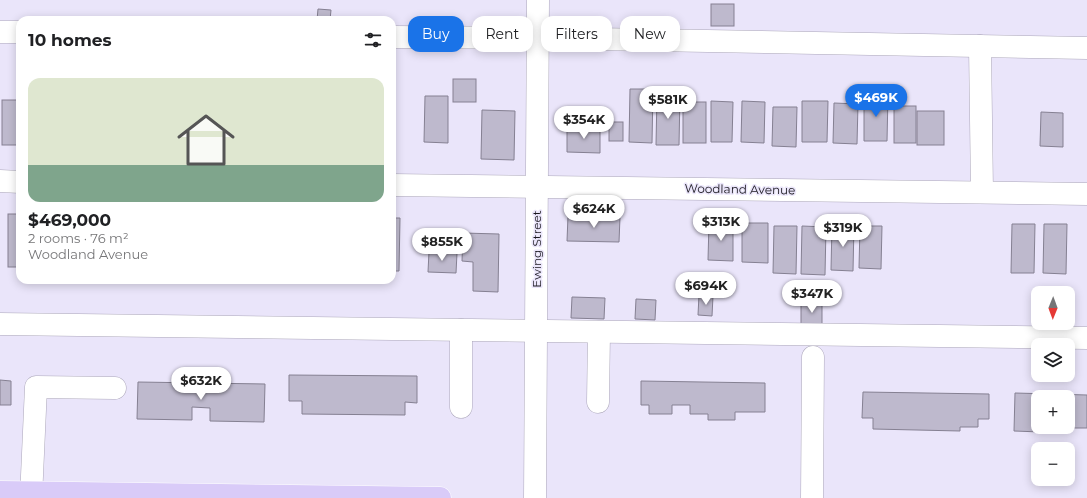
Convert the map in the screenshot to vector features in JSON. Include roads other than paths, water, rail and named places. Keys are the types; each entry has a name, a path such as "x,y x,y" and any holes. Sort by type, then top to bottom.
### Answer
{"main road":[{"path":"0,492 31,495 440,498"}],"street":[{"name":"Ewing Street","path":"535,498 538,0"},
{"path":"0,32 16,32"},
{"path":"396,36 1087,48"},
{"path":"980,46 982,192"},
{"path":"0,181 16,182"},
{"name":"Woodland Avenue","path":"396,185 1087,194"},
{"path":"0,324 1087,338"},
{"path":"461,330 461,407"},
{"path":"598,402 599,332"},
{"path":"812,498 813,357"},
{"path":"31,495 36,387 115,388"}]}
